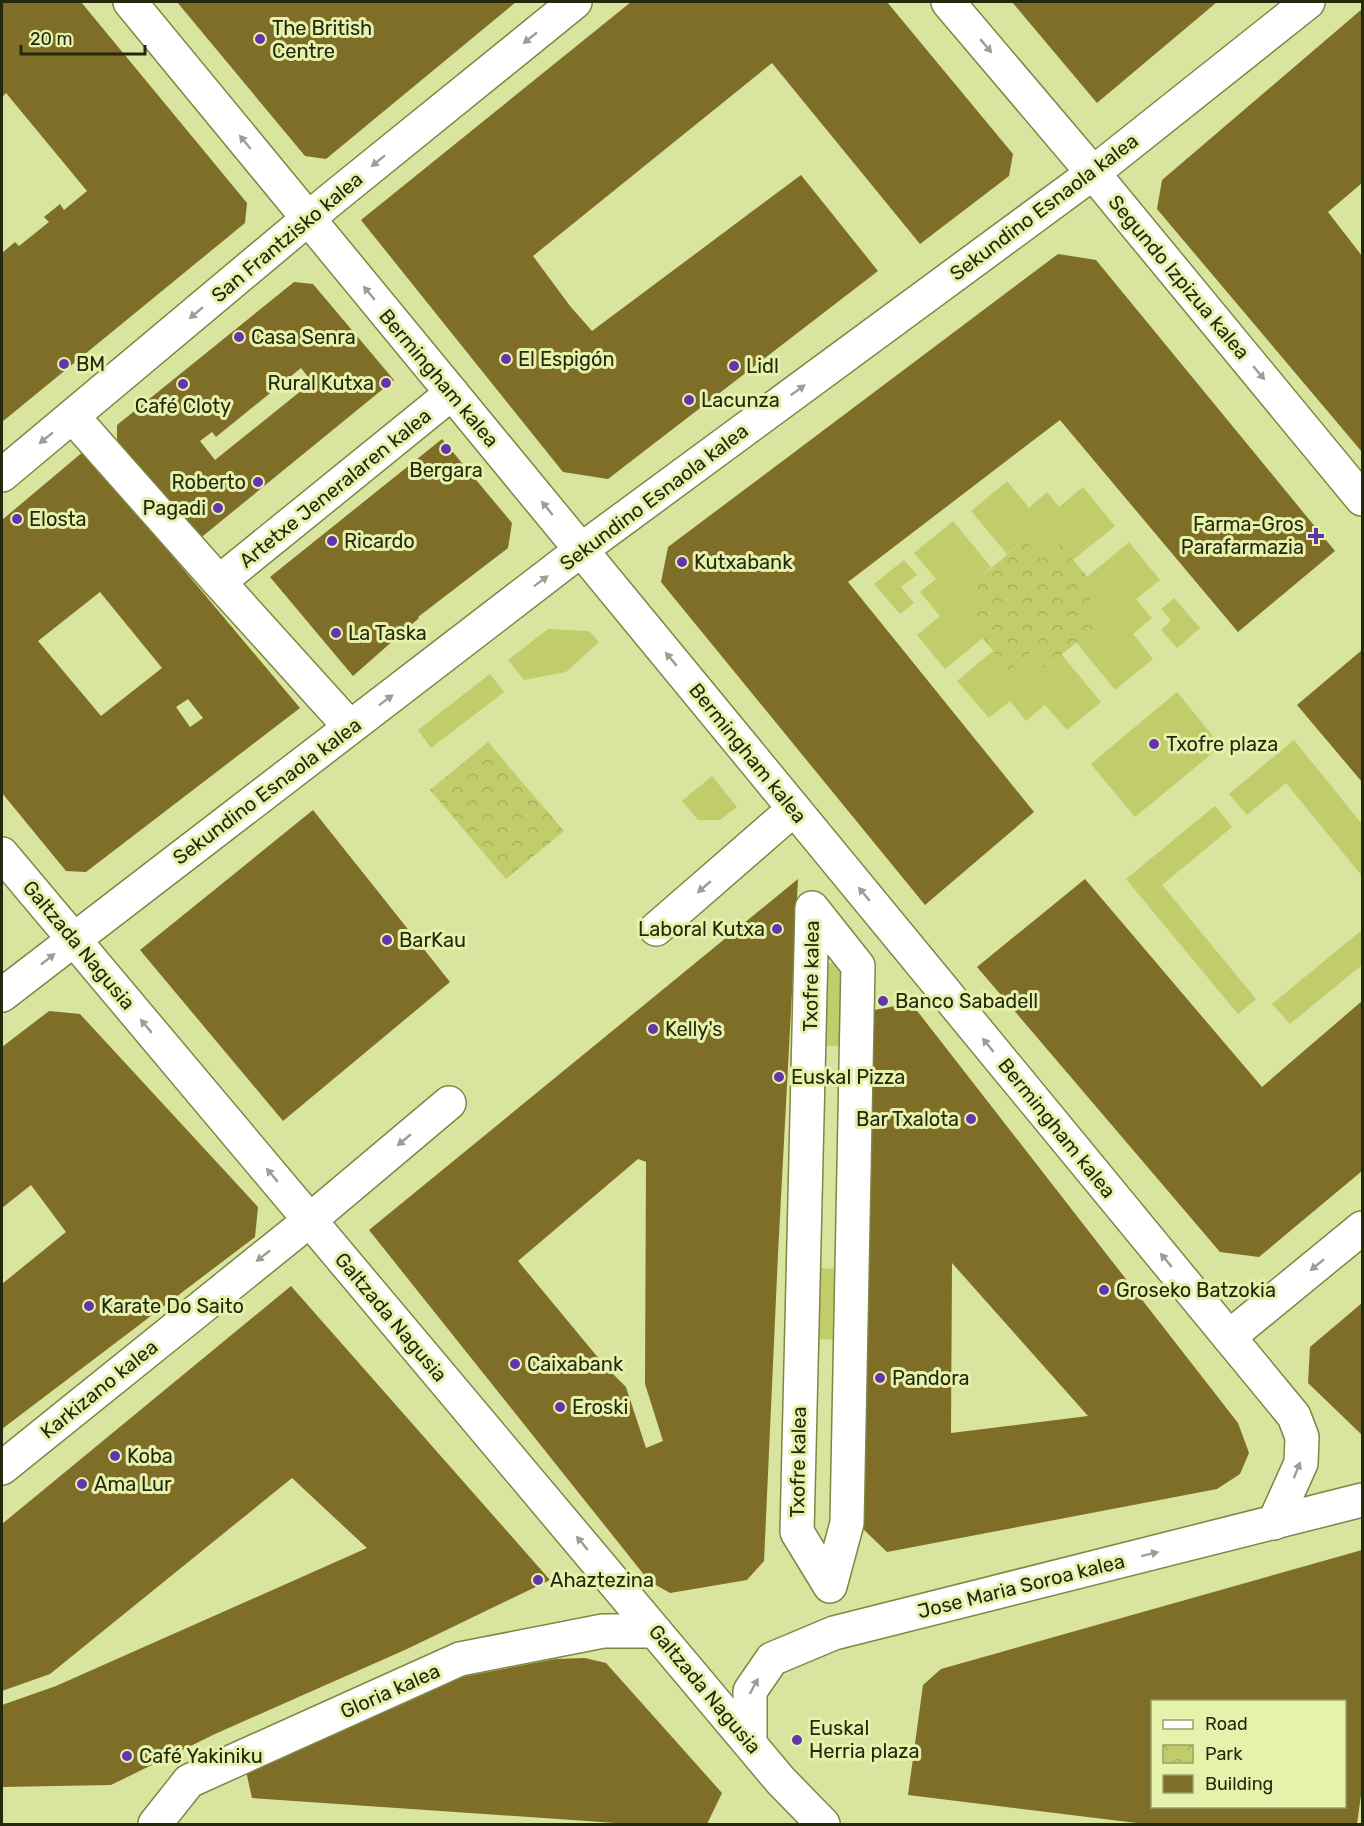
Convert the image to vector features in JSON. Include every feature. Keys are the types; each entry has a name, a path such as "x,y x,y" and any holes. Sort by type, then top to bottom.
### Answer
{"street":[{"name":"Bermingham kalea","path":"130,2 1294,1416 1302,1437 1301,1463 1274,1523"},
{"name":"San Frantzisko kalea","path":"2,475 308,219 575,2"},
{"name":"Segundo Izpizua kalea","path":"948,2 1093,173 1362,499"},
{"name":"Sekundino Esnaola kalea","path":"2,995 581,550 1093,173 1308,2"},
{"name":"Artetxe Jeneralaren kalea","path":"219,582 452,393"},
{"name":"Artetxe Jeneralaren kalea","path":"73,417 350,727"},
{"path":"656,929 794,809"},
{"name":"Galtzada Nagusia","path":"2,854 781,1781 823,1824"},
{"name":"Txofre kalea","path":"812,908 858,966 847,1523 830,1586 797,1532 812,908"},
{"name":"Karkizano kalea","path":"2,1468 310,1220 449,1103"},
{"path":"1229,1337 1362,1228"},
{"name":"Jose Maria Soroa kalea","path":"750,1743 750,1691 772,1659 834,1633 1362,1500"},
{"name":"Gloria kalea","path":"155,1824 189,1781 460,1659 603,1631 656,1630"},
{"path":"781,1781 786,1796 786,1824"}],"green space":[{"path":"1007,481 1029,508 1047,492 1059,507 1083,487 1115,526 1073,560 1060,544 1041,560 1025,540 1007,554 971,511"},
{"path":"953,521 991,567 973,583 987,600 966,618 983,638 945,669 917,635 940,616 920,592 936,579 914,553"},
{"path":"1025,540 1041,559 1060,544 1099,591 1084,605 1099,624 1045,668 1031,652 1009,670 966,618 987,600 973,583"},
{"path":"1129,542 1160,580 1136,599 1152,618 1133,634 1153,659 1115,690 1076,642 1099,624 1083,605 1099,591 1087,577"},
{"path":"904,560 917,575 901,587 914,603 900,614 874,584"},
{"path":"1174,598 1200,628 1177,648 1161,630 1171,620 1161,609"},
{"path":"548,629 589,631 599,642 566,672 524,680 508,660"},
{"path":"994,650 1009,669 1031,652 1045,668 1061,654 1101,702 1067,730 1045,705 1026,721 1010,701 989,718 957,681"},
{"path":"490,674 504,692 431,748 418,730"},
{"path":"1177,692 1221,746 1135,817 1091,764"},
{"path":"1294,740 1362,824 1362,876 1286,783 1247,815 1229,794"},
{"path":"488,742 564,831 506,879 430,790"},
{"path":"712,776 737,807 720,820 698,820 682,801"},
{"path":"1215,806 1232,827 1162,885 1256,999 1238,1014 1126,879"},
{"path":"1362,930 1362,965 1290,1024 1272,1004"},
{"path":"819,963 848,964 846,1046 819,1046"},
{"path":"816,1268 842,1269 840,1340 815,1339"}],"building":[{"path":"2,2 81,2 247,203 245,223 2,422 2,253 15,242 19,246 49,222 44,217 60,204 64,210 87,191 6,93 2,97"},
{"path":"177,2 516,2 326,159 305,156"},
{"path":"631,2 887,2 1013,154 1009,176 920,244 772,63 533,256 570,306 592,331 801,175 878,271 608,479 563,472 361,220"},
{"path":"1012,2 1217,2 1097,103"},
{"path":"1362,9 1362,183 1328,212 1362,256 1362,452 1157,209 1162,180"},
{"path":"1058,254 1096,260 1335,551 1238,632 1060,420 848,582 1034,812 925,905 661,582 668,547"},
{"path":"294,282 313,284 394,380 198,540 117,443 117,425","holes":["301,368 312,382 215,460 200,441 212,432 216,437"]},
{"path":"442,439 512,523 508,548 418,617 353,676 270,577"},
{"path":"84,451 300,708 86,872 66,871 2,793 2,520","holes":["100,592 162,668 101,716 38,641","188,699 203,718 190,727 176,707"]},
{"path":"1362,650 1362,782 1297,705"},
{"path":"313,810 450,982 283,1121 140,950"},
{"path":"798,879 764,1561 747,1580 670,1593 649,1581 369,1230","holes":["638,1159 646,1162 645,1384 663,1441 646,1448 626,1387 605,1366 518,1261"]},
{"path":"1085,879 1262,1087 1362,1001 1362,1171 1259,1257 1220,1252 977,967"},
{"path":"911,1003 1238,1423 1249,1453 1240,1474 1217,1489 887,1552 861,1527 864,1012","holes":["952,1263 1088,1416 951,1433"]},
{"path":"49,1011 80,1014 258,1207 255,1237 2,1429 2,1284 66,1232 31,1185 2,1208 2,1047"},
{"path":"291,1286 550,1580 407,1649 215,1734 111,1785 2,1787 2,1705 56,1686 367,1548 292,1478 50,1674 2,1691 2,1524"},
{"path":"1362,1303 1362,1435 1308,1383 1310,1347"},
{"path":"1362,1550 1362,1788 1357,1824 1145,1824 908,1795 923,1685 941,1669"},
{"path":"585,1658 606,1663 722,1793 707,1824 630,1824 252,1798 246,1771 441,1681 555,1659"}],"place":[{"name":"The British Centre","path":"260,39"},
{"name":"Casa Senra","path":"239,337"},
{"name":"El Espigón","path":"506,359"},
{"name":"BM","path":"64,364"},
{"name":"Lidl","path":"734,366"},
{"name":"Rural Kutxa","path":"386,383"},
{"name":"Café Cloty","path":"183,384"},
{"name":"Lacunza","path":"689,400"},
{"name":"Bergara","path":"446,449"},
{"name":"Roberto","path":"258,482"},
{"name":"Pagadi","path":"218,508"},
{"name":"Elosta","path":"17,519"},
{"name":"Farma-Gros Parafarmazia","path":"1316,536"},
{"name":"Ricardo","path":"332,541"},
{"name":"Kutxabank","path":"682,562"},
{"name":"La Taska","path":"336,633"},
{"name":"Txofre plaza","path":"1154,744"},
{"name":"Laboral Kutxa","path":"777,929"},
{"name":"BarKau","path":"387,940"},
{"name":"Banco Sabadell","path":"883,1001"},
{"name":"Kelly's","path":"653,1029"},
{"name":"Euskal Pizza","path":"779,1077"},
{"name":"Bar Txalota","path":"971,1119"},
{"name":"Groseko Batzokia","path":"1104,1290"},
{"name":"Karate Do Saito","path":"89,1306"},
{"name":"Caixabank","path":"515,1364"},
{"name":"Pandora","path":"880,1378"},
{"name":"Eroski","path":"560,1407"},
{"name":"Koba","path":"115,1456"},
{"name":"Ama Lur","path":"82,1484"},
{"name":"Ahaztezina","path":"538,1580"},
{"name":"Euskal Herria plaza","path":"797,1740"},
{"name":"Café Yakiniku","path":"127,1756"}]}
